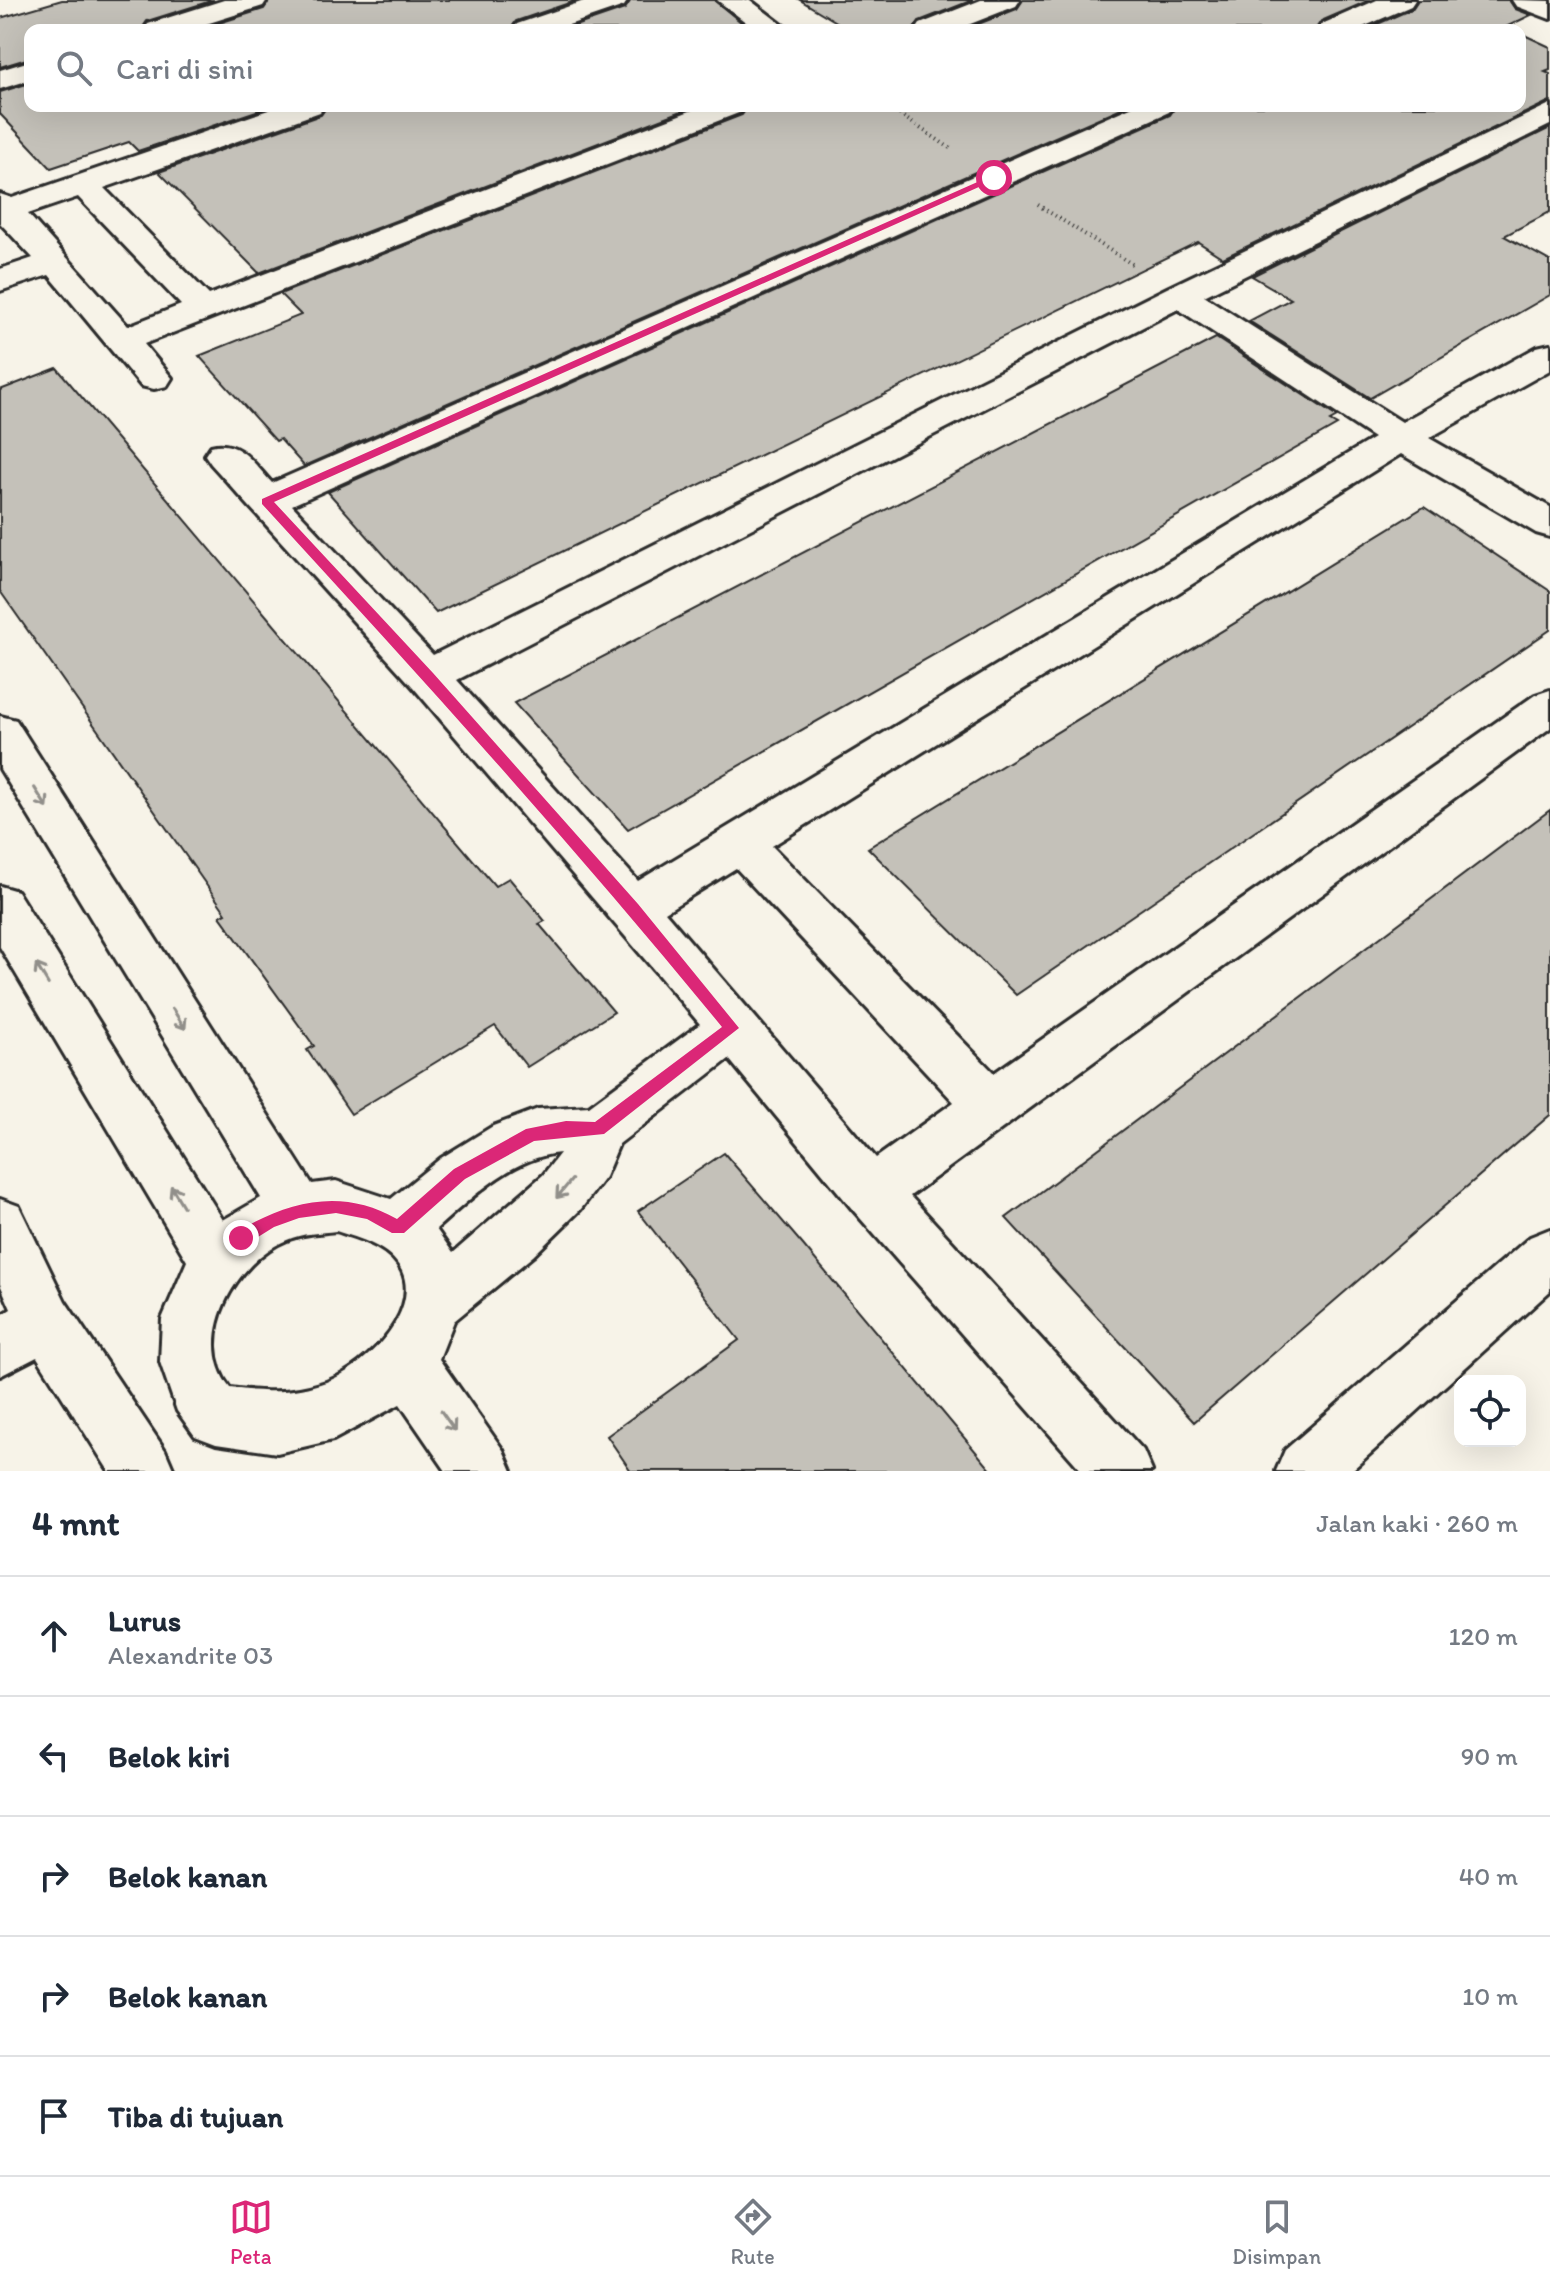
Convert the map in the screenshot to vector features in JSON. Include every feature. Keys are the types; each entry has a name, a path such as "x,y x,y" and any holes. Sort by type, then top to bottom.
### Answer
{"street":[{"path":"177,24 253,0"},
{"path":"544,24 614,0"},
{"path":"731,0 766,24"},
{"path":"945,24 1006,0"},
{"path":"1346,24 1401,0"},
{"path":"1526,0 1550,11"},
{"path":"0,80 24,72"},
{"path":"154,378 55,261 3,208 83,184 292,112"},
{"path":"123,340 714,112"},
{"path":"266,501 1144,112"},
{"path":"428,676 1179,295 1550,113"},
{"path":"83,184 204,309"},
{"path":"0,281 55,261"},
{"path":"1179,295 1401,438 1550,524"},
{"path":"633,908 1401,438 1550,355"},
{"path":"224,455 428,676 633,908 872,1193 1122,1471"},
{"path":"872,1193 990,1105 1550,706"},
{"path":"0,732 299,1211"},
{"path":"740,842 990,1105"},
{"path":"0,905 218,1262"},
{"path":"435,1302 514,1238 562,1192 586,1160 598,1129 732,1028"},
{"path":"398,1228 459,1174 531,1134 566,1128 598,1129"},
{"path":"336,1206 370,1212 398,1228 418,1247 430,1272 435,1302 433,1326 413,1372 389,1402 357,1423 321,1437 292,1456 243,1433 210,1411 192,1377 185,1339 194,1299 218,1262 241,1238 269,1221 299,1211 336,1206"},
{"path":"0,1224 23,1334 144,1471"},
{"path":"1306,1471 1550,1255"},
{"path":"413,1372 482,1471"}],"building":[{"path":"62,0 214,0 145,24 24,24 24,60 0,67 0,18"},
{"path":"270,0 578,0 514,24 216,24 264,9"},
{"path":"631,0 714,0 742,23 581,24 625,9"},
{"path":"800,0 973,0 917,24 840,24"},
{"path":"1023,0 1370,0 1319,24 978,24 1017,9"},
{"path":"1418,0 1509,0 1515,9 1531,15 1512,24 1378,24 1412,9"},
{"path":"1526,36 1550,47 1550,70 1545,72 1550,74 1550,101 1223,258 1198,242 436,613 328,492 1172,112 1526,112"},
{"path":"24,85 24,112 253,112 138,151 129,142 51,168 0,114 0,92"},
{"path":"323,112 679,112 259,273 159,172"},
{"path":"744,112 1112,112 304,466 280,439 276,441 199,356 301,315 280,294"},
{"path":"1550,128 1550,212 1504,236 1550,261 1550,295 1370,398 1249,321 1291,299 1252,276"},
{"path":"1216,338 1337,417 1330,421 1337,425 628,829 514,703"},
{"path":"57,368 495,886 509,878 545,921 539,924 614,1012 527,1067 495,1026 351,1114 307,1050 314,1046 220,916 226,913 0,591 0,390"},
{"path":"1424,507 1550,591 1550,630 1016,995 868,848"},
{"path":"1550,810 1550,1115 1194,1422 1006,1218"},
{"path":"724,1153 992,1471 631,1471 607,1436 739,1340 638,1211"}],"route":[{"path":"241,1238 269,1221 299,1211 336,1206 370,1212 398,1228 459,1174 531,1134 566,1128 598,1129 732,1028 633,908 428,676 266,501 994,178"}]}
